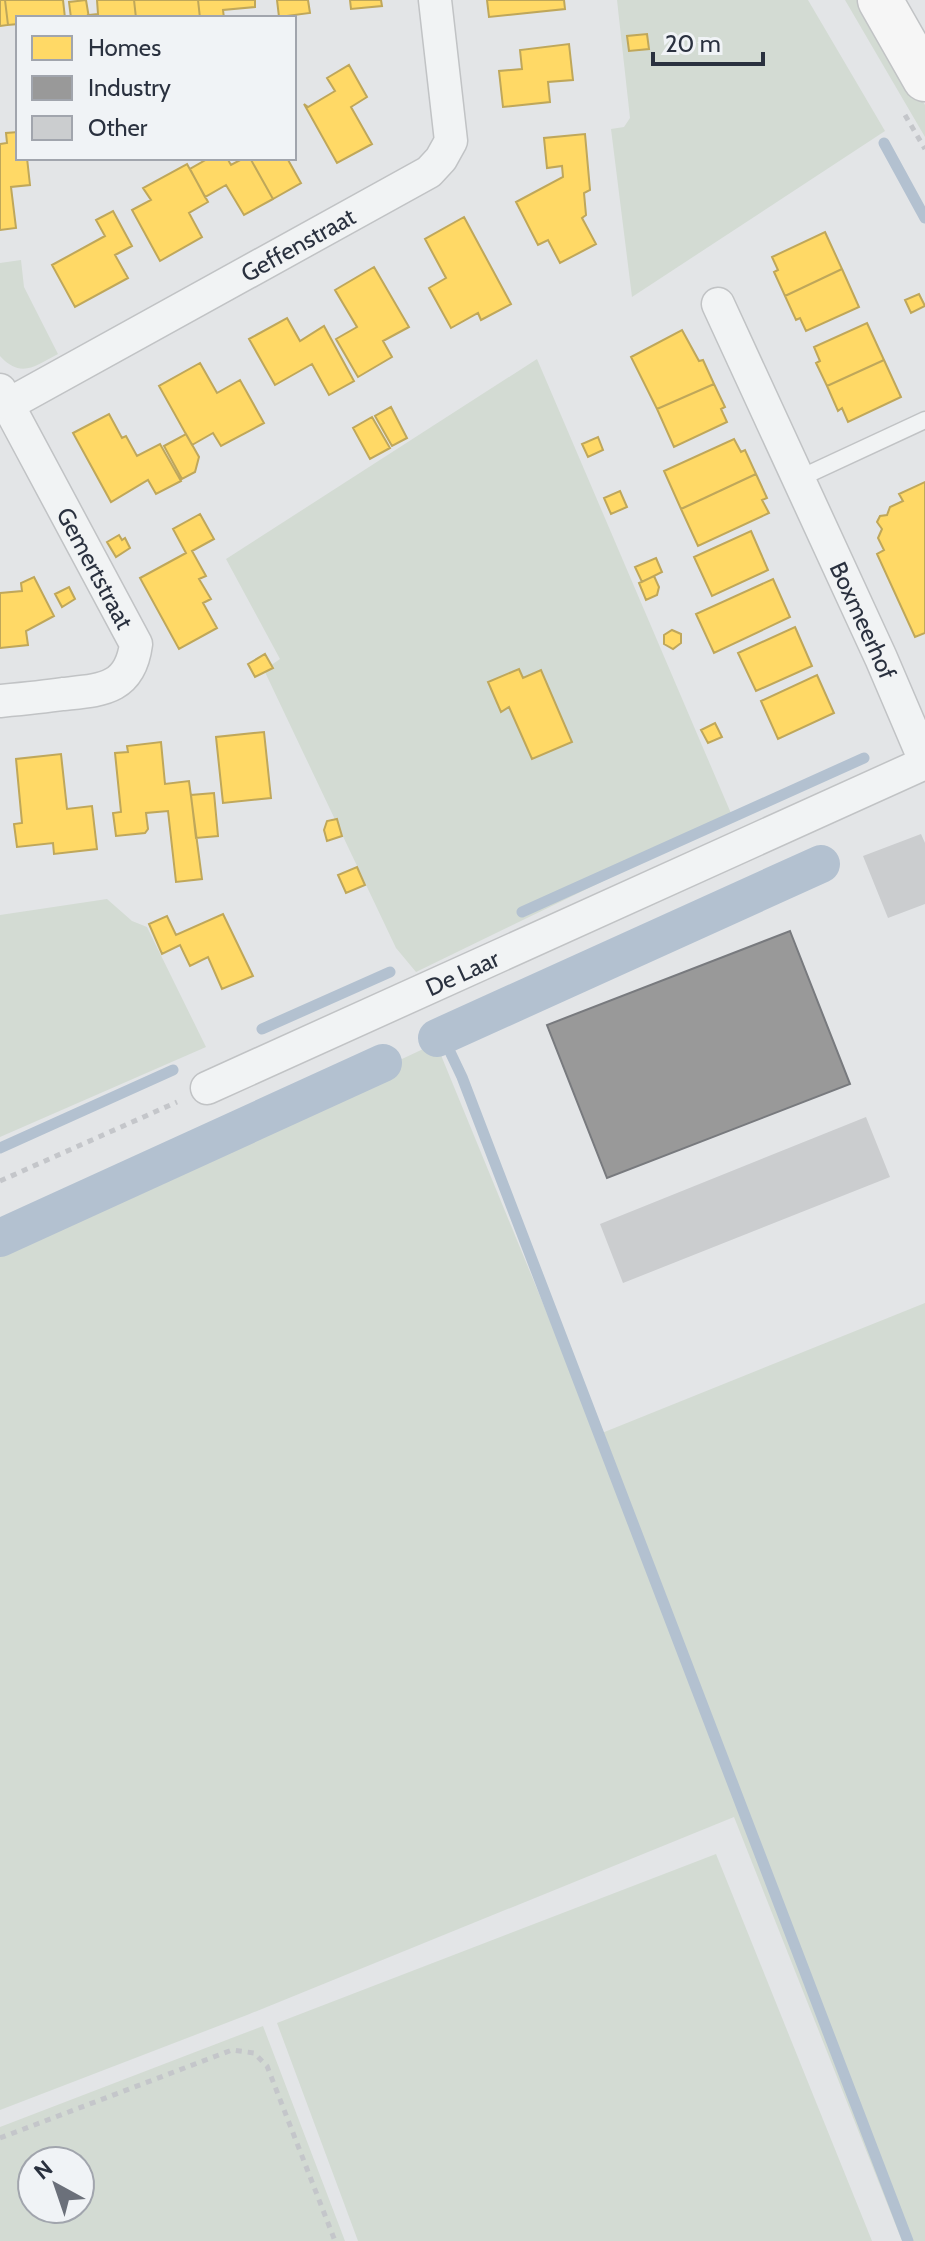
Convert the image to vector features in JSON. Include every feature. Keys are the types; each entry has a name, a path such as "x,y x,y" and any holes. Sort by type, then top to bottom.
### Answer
{"main road":[{"path":"880,0 925,79"}],"street":[{"name":"Geffenstraat","path":"5,397 429,172 451,141 435,0"},
{"name":"Boxmeerhof","path":"718,304 881,658 925,762"},
{"name":"Gemertstraat","path":"0,701 104,690 130,669 136,644 5,397"},
{"name":"De Laar","path":"207,1088 925,762"}],"lane":[{"path":"798,479 925,420"}],"path":[{"path":"0,1181 207,1088"},
{"path":"0,2138 232,2050 254,2053 267,2066 335,2241"}],"shaded area":[{"path":"617,0 808,0 885,131 632,297 611,129 624,127 630,118"},
{"path":"845,0 863,0 925,105 925,137"},
{"path":"21,260 24,287 58,354 22,369 0,356 0,263"},
{"path":"537,359 733,818 416,972 396,948 264,670 280,659 226,559"},
{"path":"107,899 132,921 147,927 206,1047 0,1137 0,915"},
{"path":"436,1043 597,1435 925,1303 925,2241 902,2241 734,1817 247,2015 0,2110 0,1248"},
{"path":"716,1854 872,2241 358,2241 277,2023"},
{"path":"263,2026 345,2241 0,2241 0,2127"}],"building: Homes":[{"path":"0,0 5,0 8,25 0,26"},
{"path":"5,0 63,0 65,16 16,16 16,24 8,25"},
{"path":"86,0 89,16 71,16 69,2"},
{"path":"97,0 134,0 136,16 88,15 98,14"},
{"path":"134,0 198,0 200,16 136,16"},
{"path":"198,0 255,0 255,7 223,10 224,16 200,16"},
{"path":"277,0 308,0 310,13 279,16"},
{"path":"350,0 381,0 382,6 351,9"},
{"path":"487,0 564,0 565,9 489,17"},
{"path":"647,34 649,49 629,51 627,36"},
{"path":"569,44 573,80 548,82 550,102 503,107 499,71 522,69 520,50"},
{"path":"349,65 367,97 351,107 372,144 337,163 304,104 308,107 335,91 327,78"},
{"path":"16,132 16,160 27,160 30,185 11,187 16,228 0,230 0,144 7,143 6,133"},
{"path":"585,134 590,190 584,193 586,215 582,218 596,244 560,263 548,240 538,245 516,202 563,177 562,166 547,168 544,138"},
{"path":"206,160 228,160 231,165 240,160 251,160 273,199 244,215 226,185 205,197 190,169"},
{"path":"251,160 288,160 301,183 273,199"},
{"path":"187,164 208,202 189,213 202,237 160,261 132,210 151,200 143,188"},
{"path":"113,211 132,246 115,255 128,278 75,307 52,265 105,236 96,220"},
{"path":"464,217 511,304 481,320 478,313 451,328 429,288 446,278 425,239"},
{"path":"825,232 842,269 785,296 774,272 778,270 772,257"},
{"path":"374,267 409,327 383,341 392,357 358,377 336,339 357,327 335,290"},
{"path":"842,269 859,307 806,331 800,318 796,320 785,296"},
{"path":"919,294 925,306 911,313 905,300"},
{"path":"287,318 300,341 324,326 354,381 329,395 312,364 275,385 249,339"},
{"path":"867,323 884,360 827,386 816,363 820,361 814,347"},
{"path":"682,330 699,361 703,360 714,384 657,409 631,357"},
{"path":"884,360 901,397 848,422 842,408 838,411 827,386"},
{"path":"200,363 217,393 240,380 264,423 221,446 213,433 192,445 159,386"},
{"path":"714,384 725,407 721,409 727,422 674,447 657,409"},
{"path":"391,407 407,438 392,446 375,416"},
{"path":"109,414 122,438 126,436 137,456 160,444 181,481 156,494 148,480 111,502 73,433"},
{"path":"372,417 390,448 370,459 353,428"},
{"path":"186,434 199,457 195,472 182,479 164,446"},
{"path":"598,437 603,450 588,457 582,444"},
{"path":"734,439 741,452 745,450 756,474 681,509 664,471"},
{"path":"756,474 767,498 762,500 769,513 698,546 681,509"},
{"path":"925,482 925,633 915,637 877,554 884,550 878,538 882,529 877,522 880,516 887,515 890,507 903,501 899,494"},
{"path":"620,491 627,507 611,514 604,498"},
{"path":"200,514 214,539 192,551 206,576 199,579 211,599 203,603 217,628 179,649 140,578 186,553 173,529"},
{"path":"751,531 768,570 712,596 694,557"},
{"path":"119,535 122,540 125,538 130,548 116,557 107,542"},
{"path":"656,558 662,572 642,582 635,567"},
{"path":"654,576 659,587 657,595 646,600 639,583"},
{"path":"34,577 54,616 26,631 28,645 0,648 0,593 22,591 21,583"},
{"path":"773,579 790,617 714,653 696,614"},
{"path":"69,587 75,599 62,607 55,594"},
{"path":"795,627 812,666 756,691 738,653"},
{"path":"672,630 681,634 681,643 673,649 664,644 664,635"},
{"path":"265,654 273,668 255,677 248,664"},
{"path":"519,669 523,678 541,670 572,742 532,759 509,707 501,712 488,682"},
{"path":"817,675 834,713 778,739 761,701"},
{"path":"715,723 722,737 708,743 701,730"},
{"path":"264,732 271,798 223,803 216,737"},
{"path":"161,742 165,784 189,781 202,879 176,882 168,811 146,813 148,829 145,833 116,836 113,813 121,812 115,753 128,752 127,746"},
{"path":"61,754 67,809 92,806 97,849 54,854 53,843 17,847 14,824 22,823 16,759"},
{"path":"214,793 218,836 196,838 191,795"},
{"path":"337,819 342,836 327,841 324,830 327,821"},
{"path":"357,867 365,885 346,893 338,875"},
{"path":"223,914 253,976 222,989 208,957 190,966 180,945 162,954 149,924 167,916 176,935"}],"building: Industry":[{"path":"790,931 850,1084 607,1178 547,1025"}],"building: Other":[{"path":"921,834 925,843 925,904 888,918 863,856"},
{"path":"866,1117 890,1177 623,1283 600,1224"}],"waterway":[{"path":"884,143 925,218"},
{"path":"522,912 864,758"},
{"path":"437,1038 821,864"},
{"path":"262,1029 390,972"},
{"path":"442,1035 462,1077 908,2241"},
{"path":"0,1238 383,1063"},
{"path":"0,1148 173,1070"}]}
